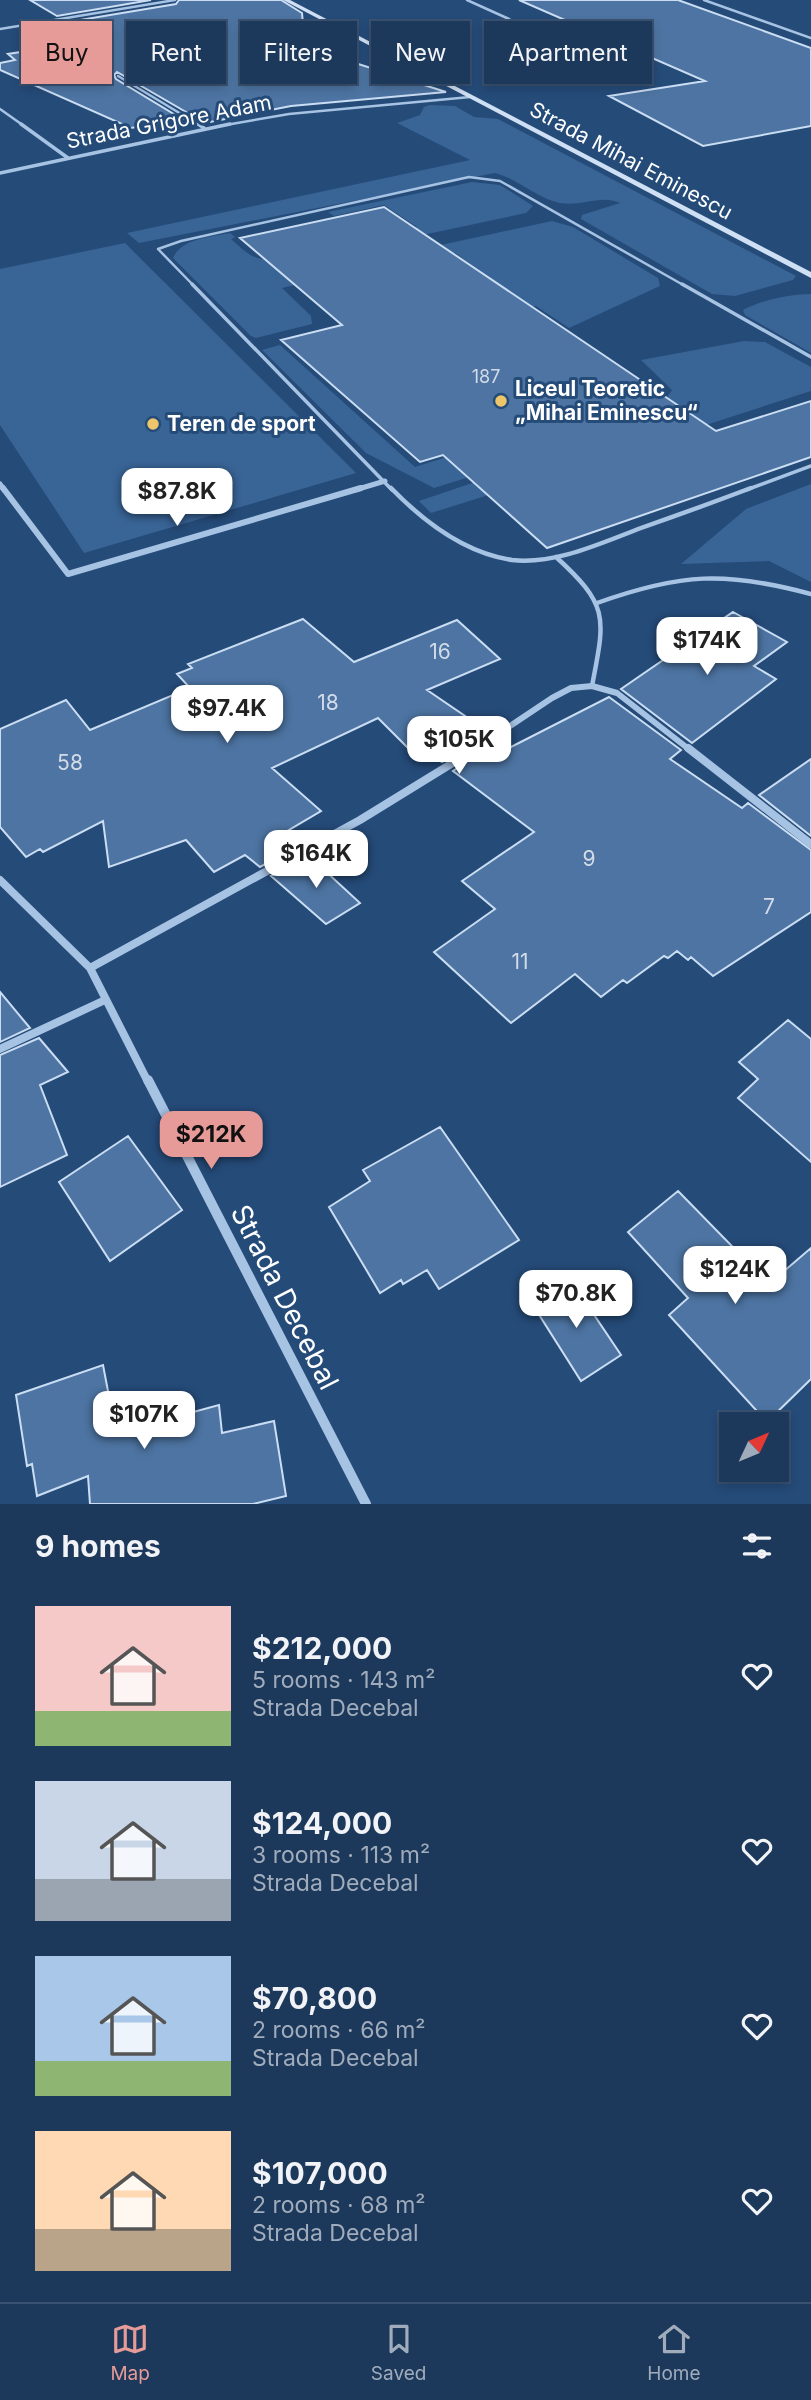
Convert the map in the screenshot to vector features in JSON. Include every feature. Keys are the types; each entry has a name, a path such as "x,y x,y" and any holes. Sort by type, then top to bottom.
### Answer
{"main road":[{"name":"Strada Mihai Eminescu","path":"286,0 811,275"}],"street":[{"path":"0,29 175,0"},
{"path":"467,0 512,21"},
{"path":"704,0 811,38"},
{"path":"118,76 204,129"},
{"name":"Strada Grigore Adam","path":"0,173 204,129 289,114 470,97"},
{"path":"0,109 68,158"},
{"path":"0,484 68,573 385,481"},
{"path":"90,968 360,821 571,688 592,686 617,693 811,844"},
{"name":"Strada Decebal","path":"0,880 90,968 366,1504"},
{"path":"0,1049 105,1000"}],"lane":[{"path":"811,356 500,181 469,177 181,241 159,249 412,509 463,546 513,560 556,557 811,466"},
{"path":"556,557 580,579 597,603 601,625 592,686"},
{"path":"597,603 647,584 684,576 760,579 811,594"}],"shaded area":[{"path":"455,106 474,117 498,119 796,276 793,280 735,296 712,294 581,219 582,215 620,203 606,200 568,204 551,201 495,173 139,243 127,233 470,160 397,123 420,115 424,107"},
{"path":"472,182 500,185 533,206 526,213 394,241 384,234 417,227 384,205 334,216 328,212"},
{"path":"552,221 573,227 658,278 660,286 569,328 536,306 499,316 491,278 455,253 423,261 427,248"},
{"path":"230,233 235,237 231,239 242,249 262,259 388,264 282,288 311,316 312,324 256,338 173,258 177,251 190,242"},
{"name":"Teren de sport","path":"125,243 356,473 84,553 0,425 0,269"},
{"path":"811,294 811,353 745,315 743,310 776,298"},
{"path":"744,341 765,342 811,367 811,391 672,436 650,422 672,390 641,360"},
{"path":"280,345 415,467 586,413 610,433 434,488 366,453 262,350"},
{"path":"606,438 588,464 431,513 419,501"},
{"path":"811,484 811,582 769,561 681,564 746,509"}],"building":[{"path":"30,0 151,0 57,16"},
{"path":"179,0 281,0 302,13 303,21 240,21 240,84 357,84 357,64 371,68 371,84 421,84 446,92 291,106 205,123 138,84 226,84 226,21 126,21 126,77 117,72 114,75 116,79 182,119 131,128 32,84 112,84 112,21 74,21 176,4"},
{"path":"519,0 678,0 811,48 811,126 703,146 609,96 705,81 652,58 652,21 567,21"},
{"path":"21,52 21,79 0,70 0,63 15,60 8,54"},
{"path":"384,207 716,431 811,401 811,457 547,548 443,455 420,462 281,340 342,325 240,238"},
{"path":"733,612 787,642 754,666 776,679 692,743 621,689"},
{"path":"303,619 354,662 457,620 500,659 427,690 490,733 442,762 421,749 413,753 378,718 272,768 321,811 284,833 299,846 260,867 245,855 214,872 186,840 109,867 103,821 43,852 40,849 26,857 0,827 0,729 66,700 90,730 190,688 177,674 192,668 188,664"},
{"path":"609,697 681,750 670,759 742,808 748,803 811,850 811,912 713,976 691,957 688,960 677,951 668,958 664,956 627,983 623,980 601,997 575,974 511,1023 434,952 495,909 462,881 534,832 453,771 500,739 511,747"},
{"path":"811,759 811,836 759,795"},
{"path":"309,856 360,903 326,924 271,876"},
{"path":"0,992 30,1028 0,1042"},
{"path":"788,1020 811,1039 811,1162 738,1098 758,1079 739,1062"},
{"path":"39,1038 68,1072 40,1085 67,1155 0,1187 0,1055"},
{"path":"440,1127 519,1240 439,1289 427,1270 403,1284 401,1280 380,1293 329,1207 370,1181 363,1170"},
{"path":"128,1136 182,1210 110,1261 59,1182"},
{"path":"678,1191 769,1284 811,1248 811,1379 777,1412 758,1412 669,1315 688,1298 628,1232"},
{"path":"570,1279 621,1355 581,1381 531,1302"},
{"path":"103,1365 116,1433 219,1405 222,1433 274,1421 286,1496 253,1504 90,1504 88,1476 37,1496 32,1464 27,1466 16,1395"}],"place":[{"name":"Liceul Teoretic „Mihai Eminescu“","path":"501,401"},
{"name":"Teren de sport","path":"153,424"}]}
